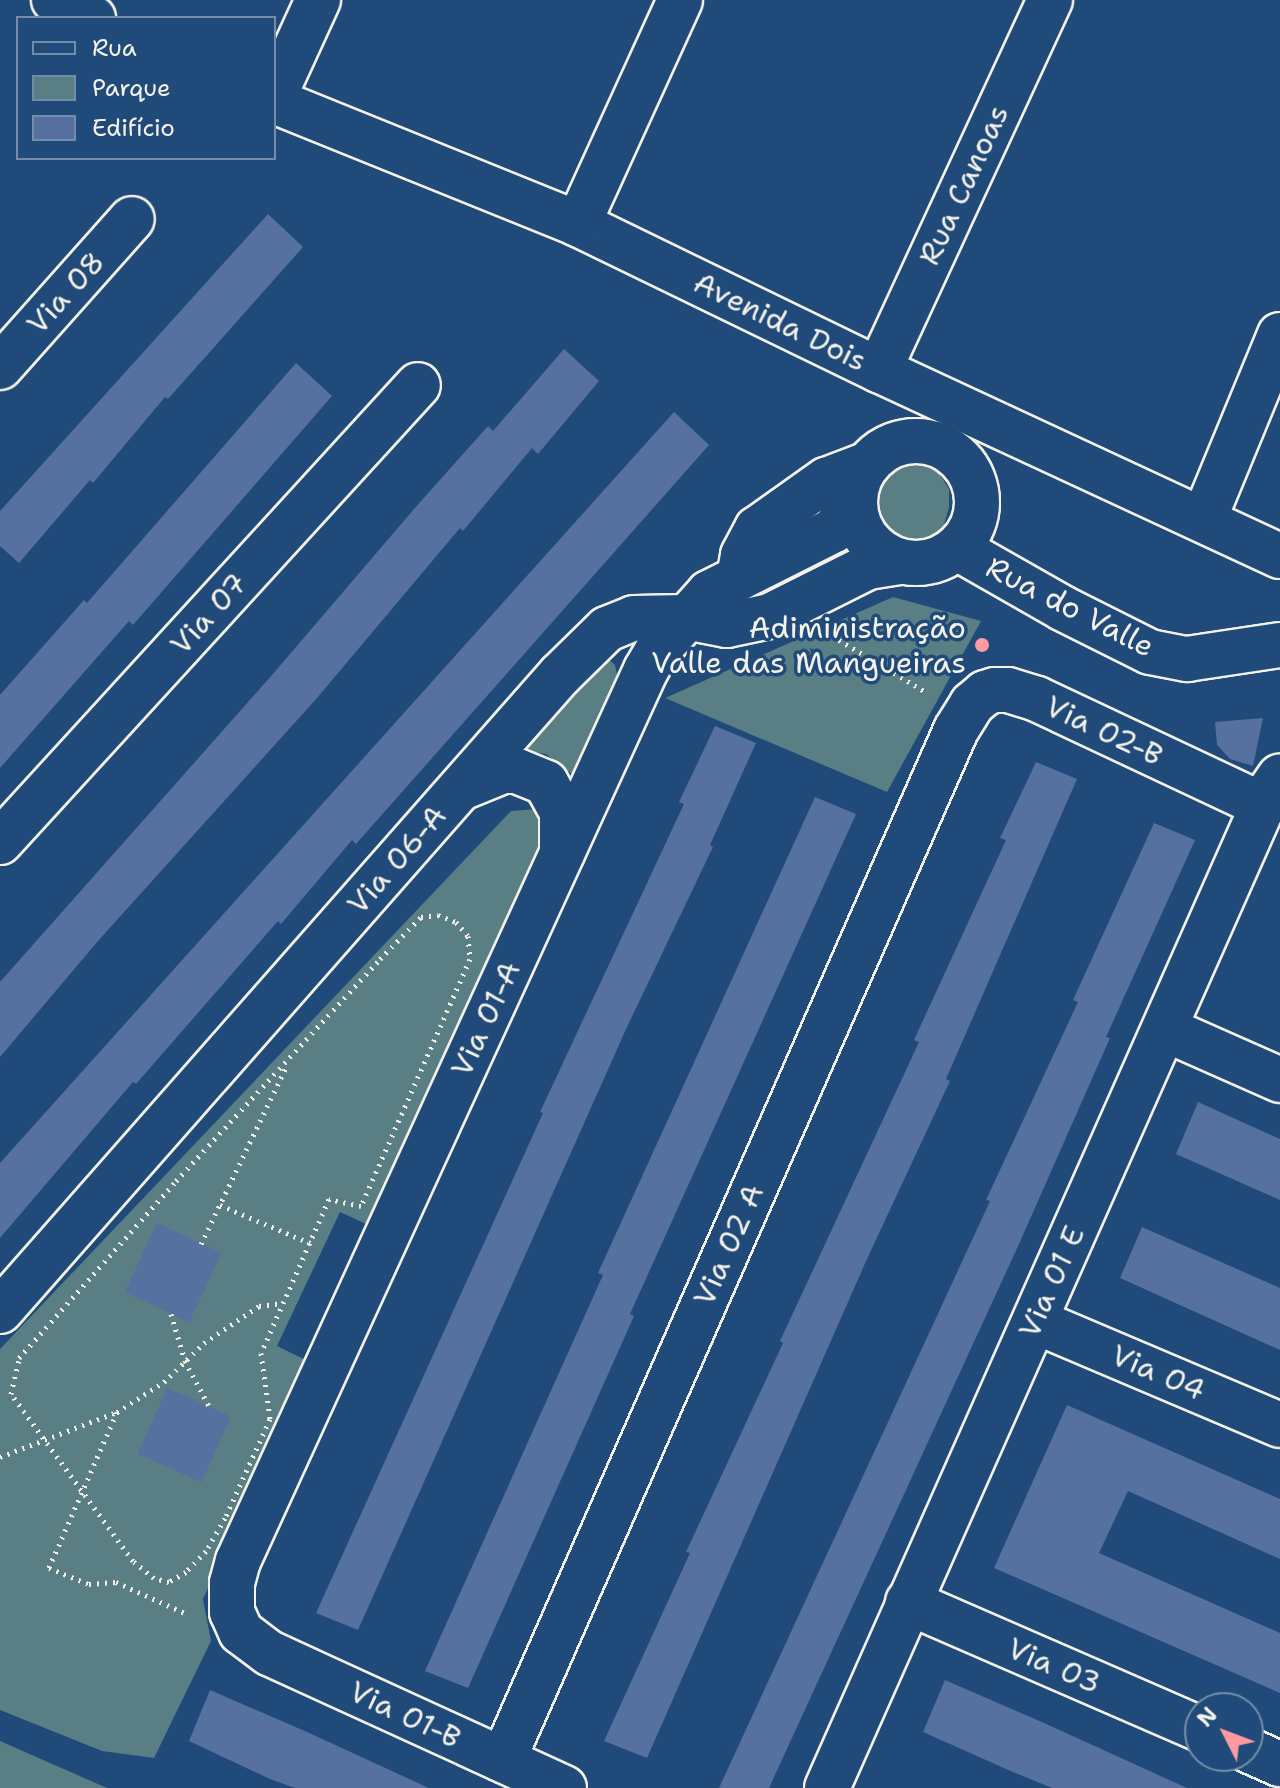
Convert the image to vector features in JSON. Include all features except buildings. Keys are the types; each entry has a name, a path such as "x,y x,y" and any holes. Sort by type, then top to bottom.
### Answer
{"street":[{"path":"54,0 89,16"},
{"path":"276,94 318,0"},
{"path":"578,224 680,0"},
{"name":"Rua Canoas","path":"879,370 1050,0"},
{"name":"Avenida Dois","path":"276,100 578,224 879,370 1280,556"},
{"name":"Via 08","path":"0,367 132,219"},
{"path":"1204,519 1280,335"},
{"name":"Via 07","path":"0,842 418,385"},
{"path":"685,617 727,625 770,616 868,567 900,562 920,564 940,559 957,548 969,532 976,513 976,493 970,474 958,458 941,447 922,441 901,443 883,451 861,483 857,522 866,540 900,562"},
{"path":"685,617 709,593 739,578 743,555 757,529 826,480 861,483"},
{"name":"Rua do Valle","path":"957,548 1062,608 1150,652 1187,659 1280,645"},
{"name":"Via 06-A","path":"0,1311 560,675 607,629 634,618 685,617"},
{"name":"Via 01-A","path":"247,1639 232,1612 232,1583 238,1561 646,670 685,617"},
{"name":"Via 02-B","path":"960,723 985,693 1008,690 1272,791"},
{"name":"Via 02 A","path":"503,1760 960,723"},
{"path":"461,788 503,771 517,771 546,783 562,812 562,853"},
{"name":"Via 01 E","path":"827,1788 1272,791"},
{"path":"1165,1029 1280,1080"},
{"name":"Via 04","path":"1035,1321 1280,1425"},
{"name":"Via 03","path":"908,1602 1184,1722"},
{"name":"Via 01-B","path":"247,1639 269,1653 564,1788"}],"path":[{"path":"824,632 960,723"},
{"path":"438,915 456,922 468,936 470,959 361,1206 329,1199 310,1243 261,1353 270,1419 225,1518 206,1551 186,1572 169,1582 154,1578 133,1561 81,1494 47,1439 11,1394 19,1358 421,917 438,915"},
{"path":"201,1244 291,1057"},
{"path":"220,1205 310,1243"},
{"path":"0,1457 117,1412 164,1382 204,1343 259,1306 284,1303"},
{"path":"171,1314 185,1361 210,1408"},
{"path":"117,1412 49,1568 89,1584 116,1582 247,1639"}],"green space":[{"path":"903,462 925,465 939,473 949,489 949,507 944,525 933,539 906,549 888,543 878,532 871,517 870,503 875,487 886,471"},
{"path":"893,597 981,621 887,792 665,698"},
{"path":"602,654 615,665 618,680 573,775 546,754 512,749"},
{"path":"538,809 548,848 377,1229 340,1212 277,1346 314,1364 203,1599 211,1641 154,1758 102,1751 0,1710 0,1349 511,811"},
{"path":"0,1741 107,1788 0,1788"}],"place":[{"name":"Adiministração Valle das Mangueiras","path":"982,645"}]}
